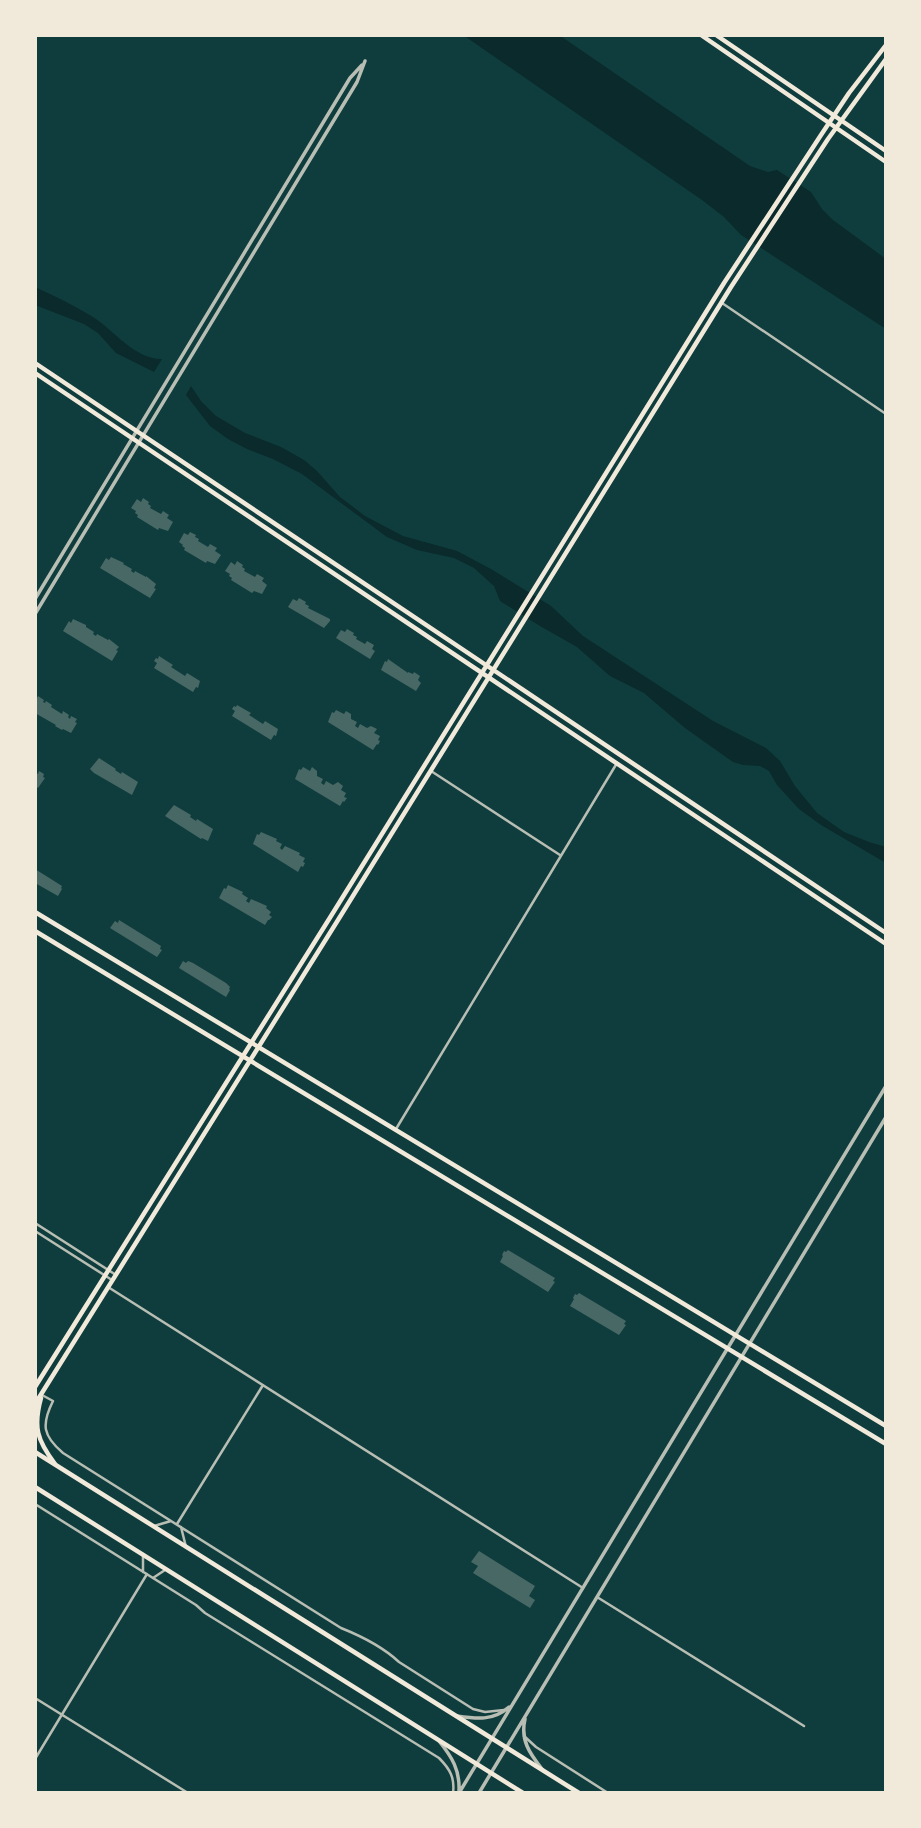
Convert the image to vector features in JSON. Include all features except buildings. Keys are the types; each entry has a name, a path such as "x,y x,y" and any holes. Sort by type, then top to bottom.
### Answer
{"main road":[{"path":"701,35 886,162"},
{"path":"716,35 886,151"},
{"path":"35,1387 717,294 829,122 886,45"},
{"path":"35,1404 722,303 836,127 886,59"},
{"path":"35,363 886,933"},
{"path":"35,373 886,944"},
{"path":"35,912 886,1426"},
{"path":"35,931 886,1444"},
{"path":"43,1393 36,1424 43,1447 55,1465"},
{"path":"35,1452 579,1793"},
{"path":"36,1488 523,1793"}],"street":[{"path":"35,599 350,78 365,61 357,82 35,614"},
{"path":"722,303 886,414"},
{"path":"396,1129 617,763"},
{"path":"431,771 561,856"},
{"path":"459,1793 886,1086"},
{"path":"479,1793 886,1117"},
{"path":"35,1223 116,1275"},
{"path":"35,1231 113,1280"},
{"path":"108,1287 583,1588"},
{"path":"177,1524 262,1385"},
{"path":"43,1393 53,1401 46,1421 46,1430 51,1443 63,1453 341,1628 393,1656 472,1709 485,1712 507,1709"},
{"path":"35,1504 439,1758 454,1780 453,1793"},
{"path":"153,1526 171,1521"},
{"path":"181,1527 186,1547"},
{"path":"35,1759 145,1573 143,1554"},
{"path":"153,1578 167,1569"},
{"path":"597,1597 804,1726"},
{"path":"35,1698 188,1793"},
{"path":"454,1715 488,1718 507,1709 515,1700"},
{"path":"526,1714 523,1736 528,1749 543,1771"},
{"path":"523,1736 608,1793"},
{"path":"438,1740 452,1757 457,1769 459,1793"}],"water":[{"path":"463,35 559,35 750,166 768,172 777,170 811,192 833,220 886,259 886,329 741,235 702,200"},
{"path":"35,287 93,317 142,354 162,359 154,372 116,353 98,333 84,324 35,305"},
{"path":"191,386 216,416 245,433 281,447 304,460 340,497 365,516 403,536 457,551 491,569 551,606 583,636 713,721 766,748 780,761 795,786 817,813 844,832 886,847 886,863 799,809 777,785 769,771 760,766 733,762 685,728 644,693 610,676 577,647 500,601 494,586 474,568 454,558 417,550 387,537 302,474 228,439 210,426 186,395"}]}
